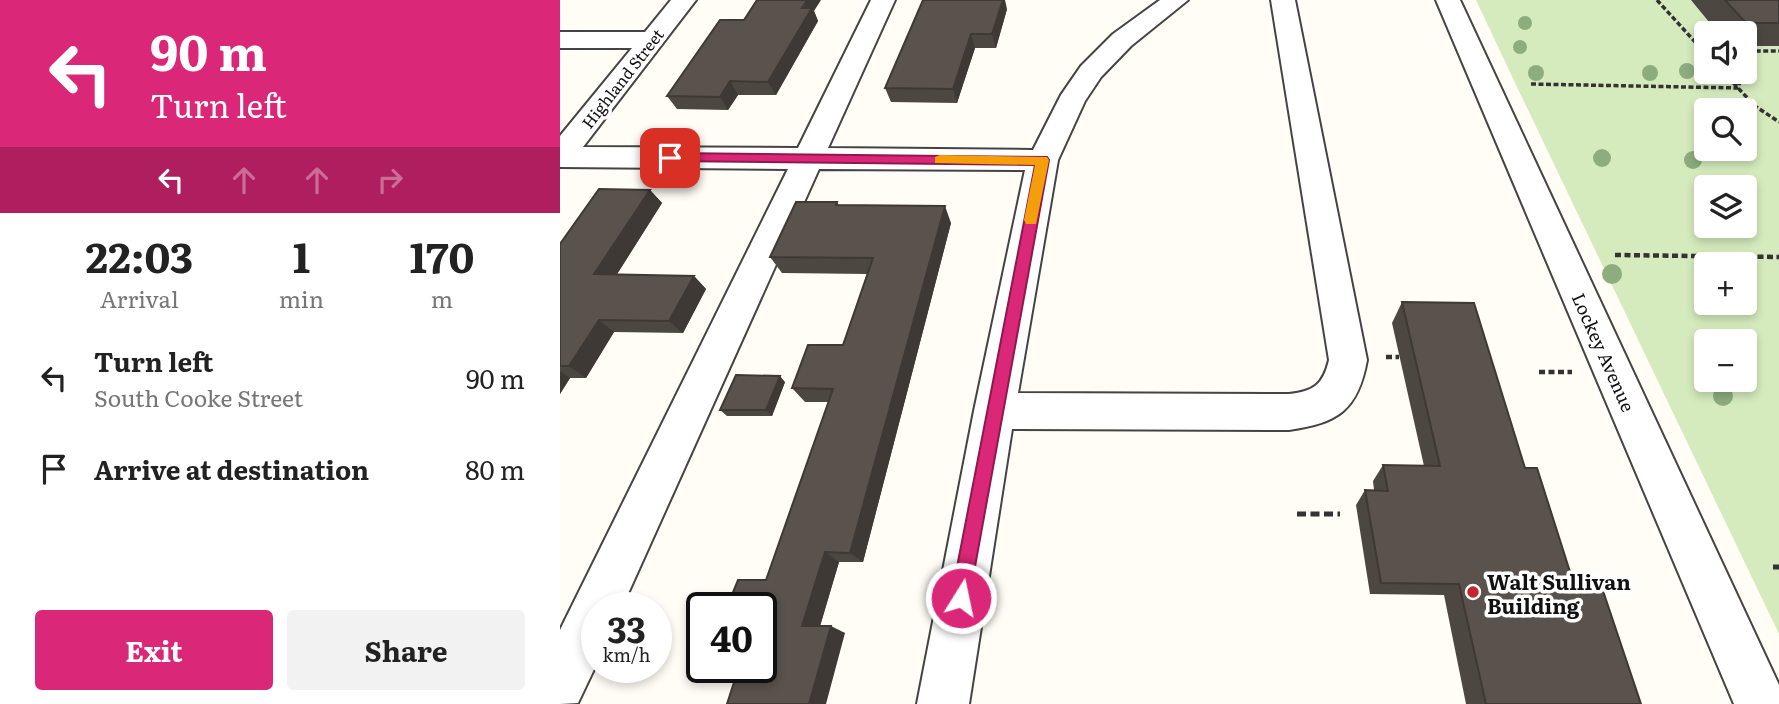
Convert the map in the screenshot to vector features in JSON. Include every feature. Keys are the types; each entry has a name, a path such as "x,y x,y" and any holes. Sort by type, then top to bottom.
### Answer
{"street":[{"name":"Highland Street","path":"560,156 684,0"},
{"path":"604,592 883,0"},
{"path":"943,704 994,411 1042,160 1071,101 1091,72 1122,40 1176,0"},
{"path":"994,411 1289,412 1317,409 1334,397 1343,385 1348,360 1283,0"},
{"name":"Lockey Avenue","path":"1448,0 1760,704"},
{"path":"560,40 651,40"},
{"path":"560,156 1042,160"},
{"path":"560,685 581,641"}],"path":[{"path":"1657,0 1694,41"},
{"path":"1757,51 1779,51"},
{"path":"1531,84 1738,88"},
{"path":"1734,84 1755,106 1779,120"},
{"path":"1738,88 1739,84"},
{"path":"1615,254 1779,257"},
{"path":"1539,372 1573,372"},
{"path":"1297,514 1339,514"}],"green space":[{"path":"1476,0 1779,0 1779,634"}],"building":[{"path":"757,0 807,0 802,8 812,8 768,82 730,81 720,97 667,96 720,20 744,20"},
{"path":"923,0 1003,0 992,34 971,34 953,89 885,88"},
{"path":"1725,0 1779,0 1779,23 1744,21"},
{"path":"599,189 650,190 594,274 694,276 669,321 599,320 569,366 560,366 560,244"},
{"path":"796,202 945,206 850,553 825,552 802,626 831,626 809,704 727,704 734,683 777,683 777,592 733,592 738,580 766,580 833,389 792,388 808,345 843,345 873,258 770,257"},
{"path":"1402,302 1474,303 1525,468 1537,468 1572,578 1599,579 1641,704 1486,704 1459,584 1381,583 1365,490 1388,491 1383,465 1440,466"},
{"path":"736,375 780,376 766,410 720,410"}],"slow traffic":[{"path":"940,160 1042,160 1031,220"}],"place":[{"name":"Walt Sullivan Building","path":"1473,592"}],"route":[{"path":"670,158 1042,160 961,598"}]}
